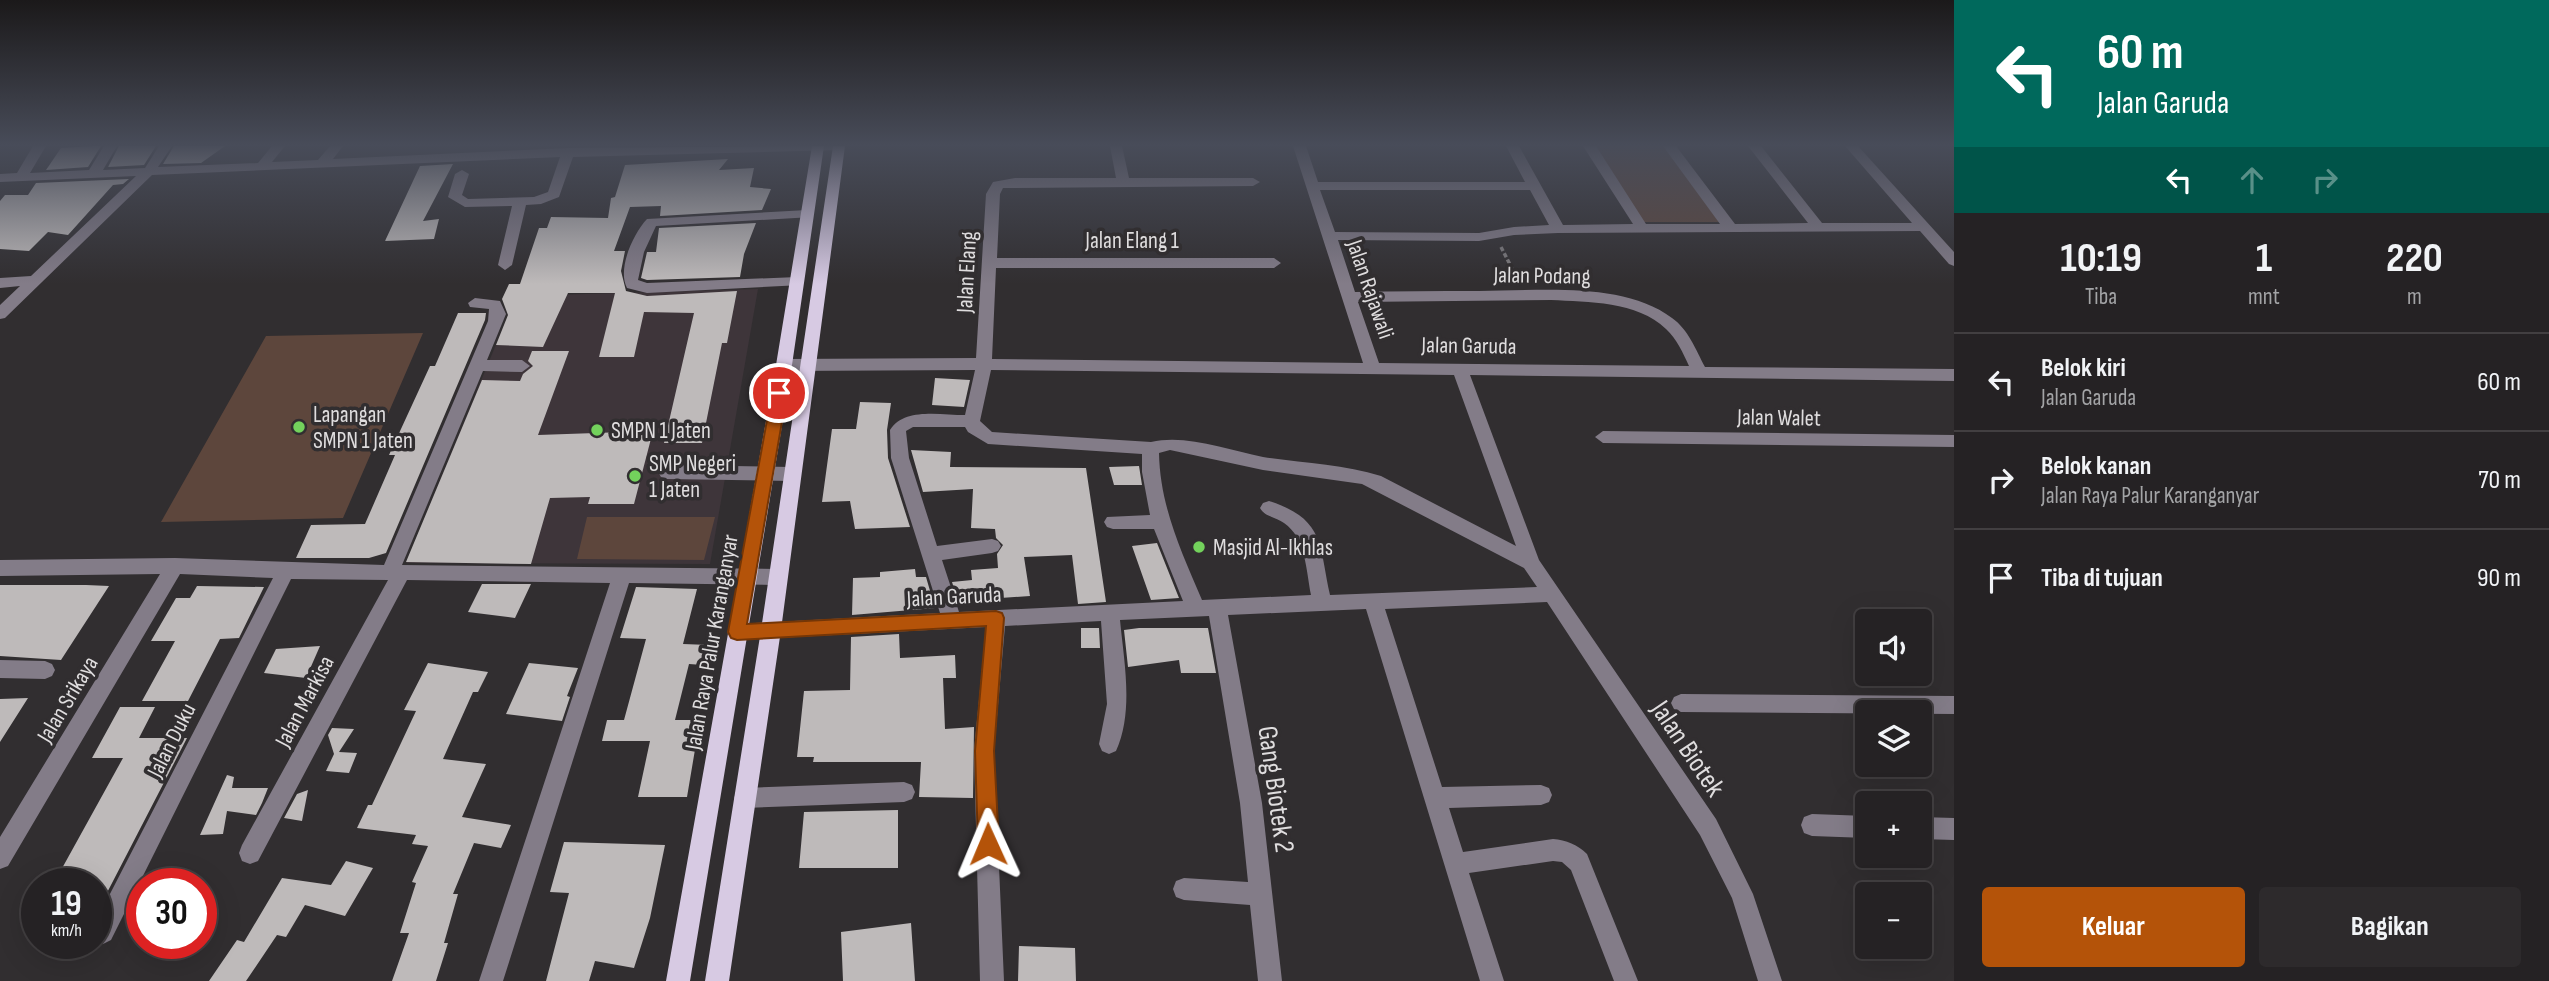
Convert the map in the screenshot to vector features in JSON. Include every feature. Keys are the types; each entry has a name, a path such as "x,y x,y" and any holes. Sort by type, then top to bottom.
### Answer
{"main road":[{"name":"Jalan Raya Palur Karanganyar","path":"678,981 784,365 811,192"},
{"path":"717,981 771,630 790,474 832,192"}],"street":[{"path":"0,314 127,192"},
{"path":"455,192 458,200 465,203 542,200 555,192"},
{"name":"Jalan Elang","path":"972,421 984,365 994,192"},
{"name":"Jalan Rajawali","path":"1313,192 1373,368"},
{"path":"1537,192 1558,229"},
{"path":"1619,192 1642,228"},
{"path":"1703,192 1730,228"},
{"path":"1790,192 1818,227"},
{"path":"1892,192 1954,261"},
{"path":"505,265 520,201"},
{"path":"797,282 647,288 632,285 629,276 645,228 656,221 807,214"},
{"path":"1329,236 1494,236 1514,231 1558,229 1923,227"},
{"name":"Jalan Elang 1","path":"990,263 1274,263"},
{"path":"0,283 35,280"},
{"name":"Jalan Podang","path":"1350,297 1599,298 1655,313 1676,330 1700,372"},
{"name":"Jalan Markisa","path":"250,853 396,572 498,314 495,305 475,303"},
{"name":"Jalan Garuda","path":"784,365 806,363 1954,375"},
{"path":"477,365 522,366"},
{"name":"Jalan Biotek","path":"1460,369 1531,562 1708,827 1742,894 1770,981"},
{"path":"953,620 904,469 898,430 904,423 972,421 974,428 988,438 1151,448 1170,444 1375,481 1531,562"},
{"name":"Jalan Walet","path":"1603,437 1954,441"},
{"name":"Gang Biotek 2","path":"1151,448 1151,472 1160,522 1207,607 1251,803 1270,981"},
{"path":"667,472 790,474"},
{"path":"1269,508 1300,523 1307,532 1322,603"},
{"path":"1113,522 1160,522"},
{"path":"932,554 992,546"},
{"path":"0,568 175,566 286,571 777,577"},
{"name":"Jalan Srikaya","path":"0,858 175,566"},
{"name":"Jalan Duku","path":"112,914 286,571"},
{"path":"491,981 622,574"},
{"name":"Jalan Garuda","path":"737,632 1207,607 1552,594"},
{"path":"1373,602 1492,981"},
{"path":"1109,744 1117,704 1110,612"},
{"path":"992,981 984,751 996,618"},
{"path":"3,674 45,670"},
{"path":"1681,703 1954,705"},
{"path":"745,797 904,792"},
{"path":"1434,798 1541,795"},
{"path":"1812,825 1855,827"},
{"path":"1932,828 1954,829"},
{"path":"1456,864 1553,850 1564,850 1572,855 1579,862 1626,981"},
{"path":"1184,889 1261,894"}],"path":[{"path":"1494,236 1526,296"}],"shaded area":[{"path":"1622,192 1697,192 1719,222 1641,222"},
{"name":"SMPN 1 Jaten","path":"758,289 710,564 406,563 516,296"},
{"name":"Lapangan SMPN 1 Jaten","path":"423,333 343,518 161,522 266,336"},
{"path":"587,517 715,517 704,560 577,559"}],"building":[{"path":"30,192 107,192 68,235 48,232 29,251 0,249 0,201 5,195 28,195"},
{"path":"408,192 438,192 423,221 439,219 434,239 385,241"},
{"path":"617,192 770,192 762,210 660,216 661,206 630,207 614,251 625,251 621,271 626,291 647,296 737,291 727,343 722,343 702,443 664,443 694,313 644,312 634,357 599,357 615,293 568,293 543,347 496,345 508,315 502,299 509,284 520,284 539,228 547,228 551,217 608,218 611,198 615,197"},
{"path":"756,223 744,254 740,277 641,278 647,252 656,252 659,228"},
{"path":"458,313 486,313 386,553 369,558 296,558 311,525 365,524 395,455 389,455 430,366 435,366"},
{"path":"532,351 569,351 538,435 653,431 634,504 588,504 590,497 550,498 531,564 406,562 482,380 520,381 523,374 533,366 528,361"},
{"path":"935,378 970,380 964,407 932,405"},
{"path":"860,402 891,403 887,430 888,458 910,527 855,529 850,501 822,502 832,429 856,429"},
{"path":"911,450 951,452 950,467 1086,468 1106,602 1078,604 1072,555 1024,557 1030,596 958,601 952,582 972,580 971,570 998,568 997,554 1003,545 996,538 995,529 971,528 973,489 923,492"},
{"path":"1139,466 1142,485 1114,485 1109,467"},
{"path":"1157,543 1179,598 1151,600 1132,546"},
{"path":"915,569 916,577 926,577 935,608 852,615 853,578 880,577 880,572"},
{"path":"482,584 531,584 515,618 468,612"},
{"path":"0,585 109,586 61,660 0,656"},
{"path":"197,586 264,587 239,638 220,639 188,701 142,701 175,641 151,641 176,598 190,598"},
{"path":"636,587 697,589 683,644 709,645 703,665 689,664 675,720 700,720 687,797 638,797 650,741 602,741 607,720 624,720 646,639 620,638"},
{"path":"1081,628 1099,628 1100,648 1081,648"},
{"path":"1208,628 1216,673 1181,673 1179,660 1128,667 1124,630"},
{"path":"899,634 900,658 955,655 956,678 943,678 945,729 974,727 973,798 919,797 921,762 813,762 814,757 797,757 804,691 850,690 851,637"},
{"path":"320,646 306,678 264,673 276,649"},
{"path":"428,663 488,672 478,692 473,692 443,759 486,764 462,817 511,825 501,848 474,843 453,894 458,894 444,943 448,943 436,981 392,981 409,933 400,933 416,883 412,882 428,846 412,844 416,835 357,828 368,805 372,805 416,711 404,710"},
{"path":"529,663 578,668 567,696 570,697 562,721 506,714"},
{"path":"28,698 0,742 0,699"},
{"path":"120,707 155,707 139,738 187,738 112,883 112,868 62,868 123,758 92,758"},
{"path":"332,728 354,729 339,752 357,753 349,773 326,771 334,754 328,735"},
{"path":"227,775 234,777 232,788 268,788 262,803 256,815 227,811 223,834 200,835"},
{"path":"308,790 302,821 284,818 297,794"},
{"path":"898,810 898,868 799,868 804,812"},
{"path":"564,842 665,845 650,918 634,968 595,961 589,981 546,981 569,893 550,892"},
{"path":"346,861 373,868 345,916 305,905 286,937 277,935 246,981 209,981 237,940 244,942 282,878 331,885"},
{"path":"911,923 915,981 843,981 841,932"},
{"path":"1019,946 1075,948 1076,981 1018,981"}],"place":[{"name":"Lapangan SMPN 1 Jaten","path":"299,427"},
{"name":"SMPN 1 Jaten","path":"597,430"},
{"name":"SMP Negeri 1 Jaten","path":"635,476"},
{"name":"Masjid Al-Ikhlas","path":"1199,547"}],"route":[{"path":"779,393 741,623 737,632 996,618 984,751 988,844"}]}
